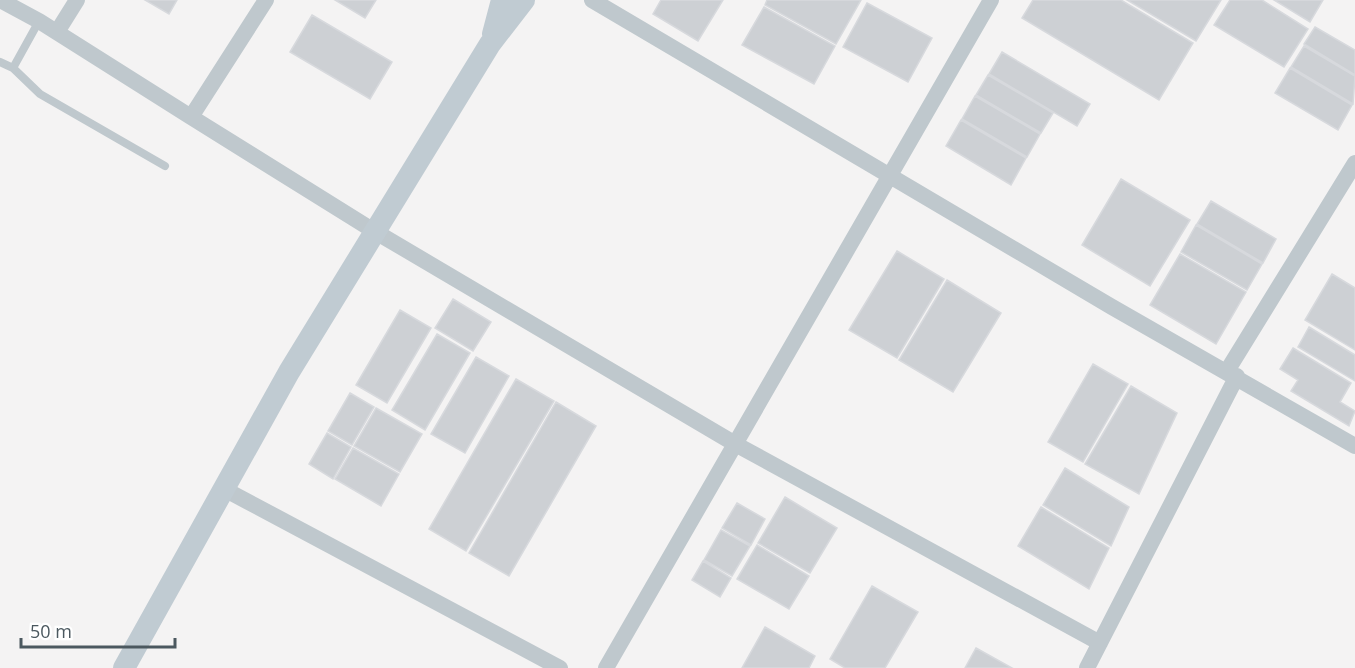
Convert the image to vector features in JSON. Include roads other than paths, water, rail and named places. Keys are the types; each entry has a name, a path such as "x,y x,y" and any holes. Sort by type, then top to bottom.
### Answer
{"street":[{"path":"0,0 57,32 374,231 737,445 1100,643"},
{"path":"57,32 77,0"},
{"path":"191,117 267,0"},
{"path":"490,44 502,0"},
{"path":"123,668 289,372 490,44 524,0"},
{"path":"592,0 1113,307 1355,446"},
{"path":"606,668 737,445 890,174 992,0"},
{"path":"1087,668 1232,374 1355,163"},
{"path":"224,489 560,668"}],"lane":[{"path":"13,68 39,21"},
{"path":"0,62 13,68 40,94 165,166"}]}
